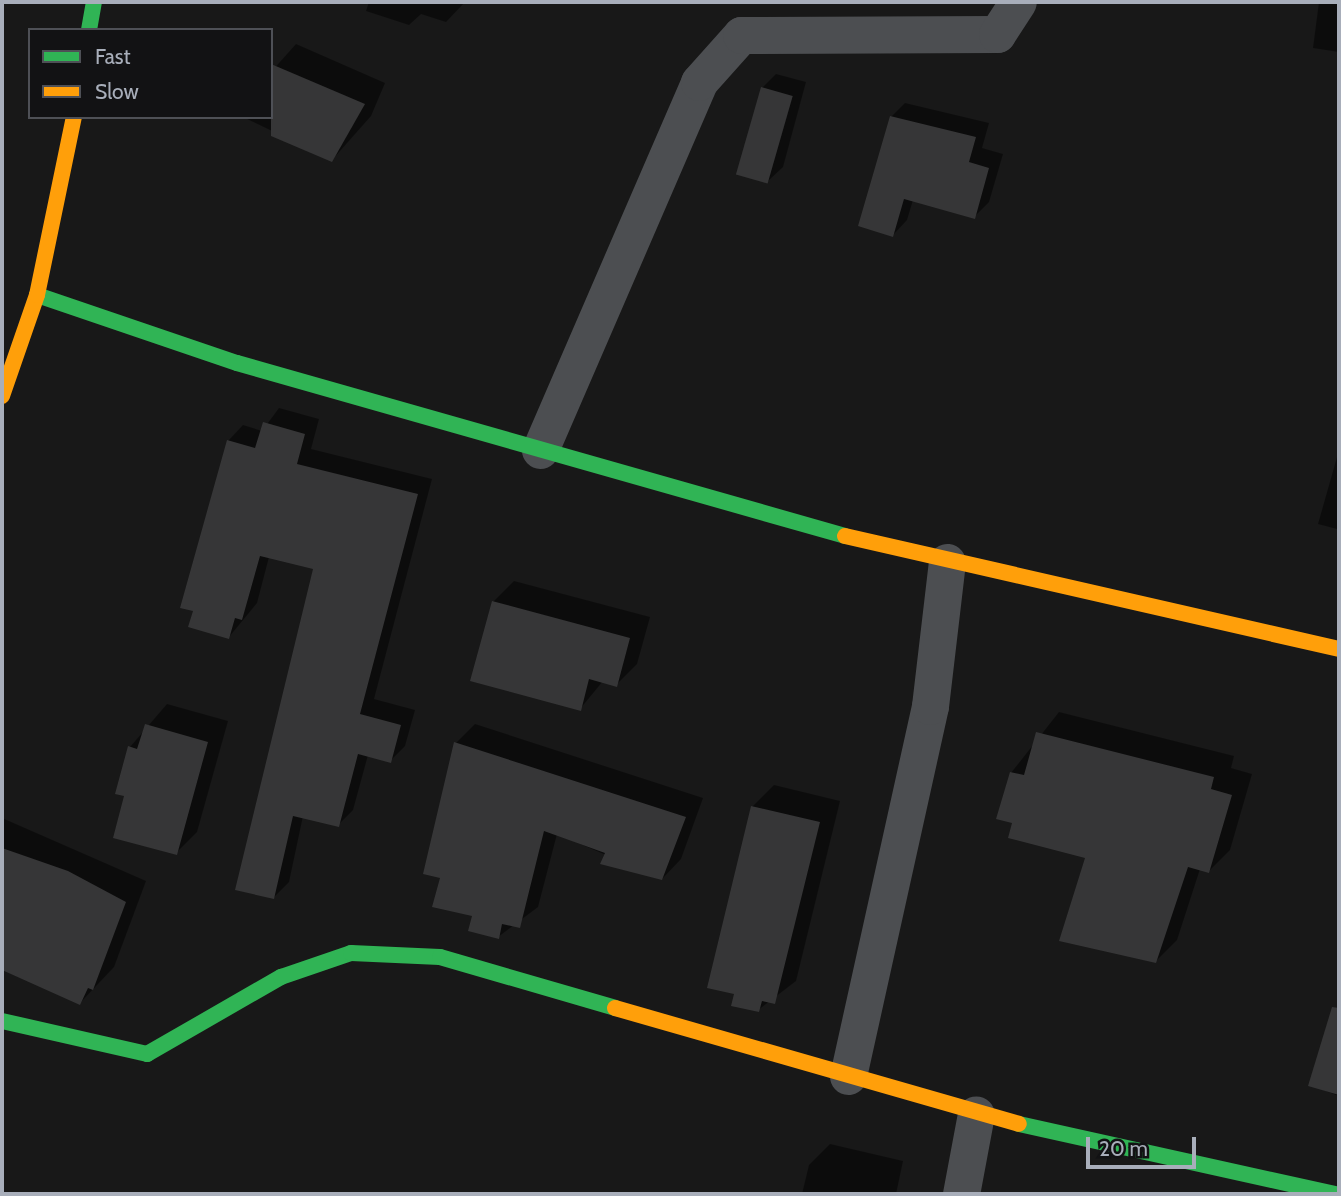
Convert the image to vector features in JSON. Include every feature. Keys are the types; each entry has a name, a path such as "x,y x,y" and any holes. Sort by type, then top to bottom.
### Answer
{"street":[{"path":"89,28 94,2"},
{"path":"540,450 699,82 741,35 997,34 1018,2"},
{"path":"2,396 37,295 75,119"},
{"path":"37,295 237,363 947,562 1339,649"},
{"path":"848,1076 930,706 947,562"},
{"path":"2,1021 147,1054 281,977 351,953 440,957 976,1114 1335,1194"},
{"path":"961,1194 976,1114"}],"building":[{"path":"273,65 365,104 332,162 271,136"},
{"path":"761,87 793,96 768,184 736,174"},
{"path":"890,116 976,137 969,162 989,168 975,219 904,199 893,237 858,226"},
{"path":"263,422 305,434 297,464 418,494 360,714 401,725 391,763 358,754 339,827 293,816 274,899 235,890 313,569 260,556 242,620 235,618 229,639 188,627 193,611 180,608 227,440 255,448"},
{"path":"492,601 630,638 617,687 589,679 581,711 470,681"},
{"path":"145,724 208,742 177,855 113,838 124,796 115,794 128,746 137,749"},
{"path":"1036,732 1214,777 1211,789 1232,795 1209,873 1188,867 1156,963 1059,941 1085,858 1008,838 1012,823 996,819 1010,772 1024,775"},
{"path":"454,742 686,817 662,880 600,864 605,853 544,831 520,928 502,924 499,939 468,931 472,916 432,907 440,878 423,874"},
{"path":"751,806 820,822 775,1004 762,1001 759,1012 731,1006 734,994 707,988"},
{"path":"2,848 68,871 126,902 93,990 88,988 80,1005 2,970"},
{"path":"1332,1007 1339,1008 1339,1095 1308,1086"}],"traffic: fast":[{"path":"89,28 94,2"},
{"path":"37,295 237,363 845,536"},
{"path":"2,1021 147,1054 281,977 351,953 440,957 615,1008"},
{"path":"1019,1124 1335,1194"}],"traffic: slow":[{"path":"2,396 37,295 74,119"},
{"path":"845,536 1339,649"},
{"path":"615,1008 1019,1124"}]}
